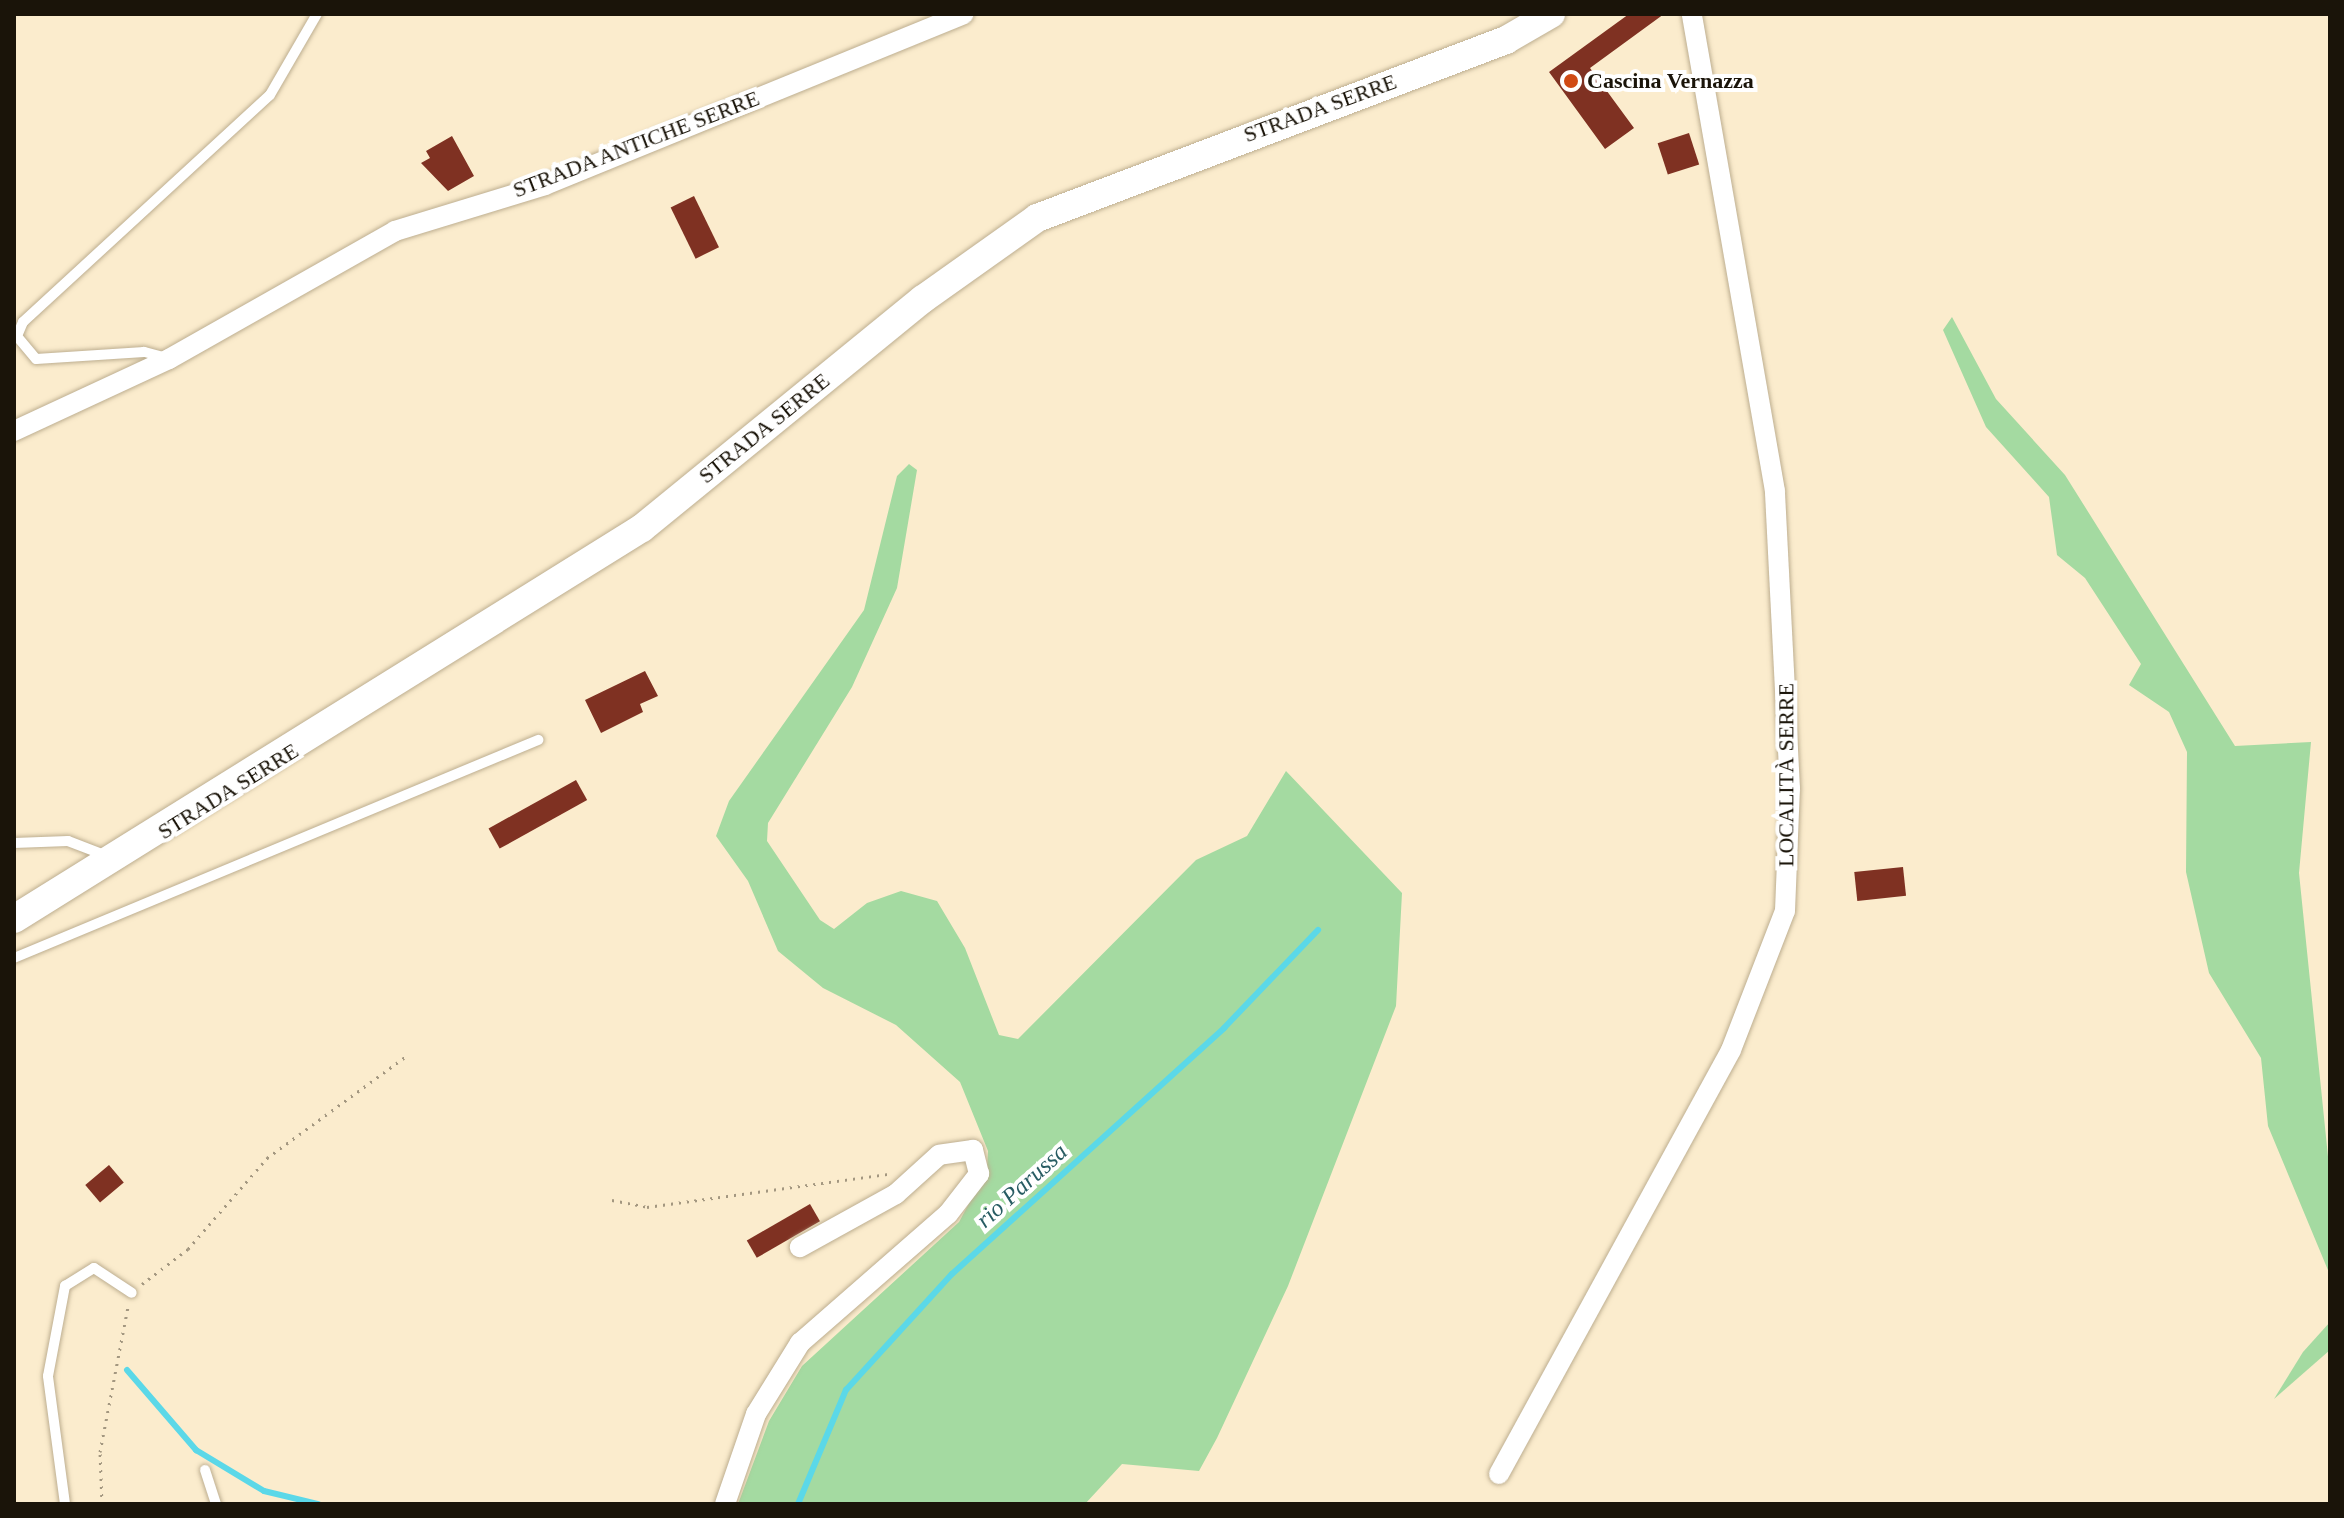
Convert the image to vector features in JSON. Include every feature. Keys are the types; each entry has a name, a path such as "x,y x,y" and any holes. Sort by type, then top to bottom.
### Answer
{"main road":[{"name":"STRADA SERRE","path":"14,919 115,861 642,528 923,299 1037,218 1506,40 1551,14"}],"street":[{"name":"STRADA ANTICHE SERRE","path":"14,431 169,359 395,231 545,185 963,14"},
{"name":"LOCALITÀ SERRE","path":"1499,1474 1731,1050 1785,911 1790,789 1775,491 1692,14"},
{"path":"725,1504 756,1414 800,1343 948,1214 979,1174 973,1150 939,1155 904,1187 800,1247"}],"lane":[{"path":"169,359 144,352 36,359 17,336 33,312 270,95 317,14"},
{"path":"14,958 538,740"},
{"path":"14,843 68,841 115,861"},
{"path":"65,1504 48,1376 65,1286 94,1268 132,1293"},
{"path":"205,1470 216,1504"}],"path":[{"path":"102,1504 100,1452 132,1293 188,1249 267,1158 405,1057"},
{"path":"612,1200 678,1204 886,1172 904,1187"}],"green space":[{"path":"1952,317 1996,399 2065,475 2235,746 2311,742 2299,873 2330,1176 2330,1275 2268,1126 2261,1058 2209,973 2186,872 2187,752 2169,712 2129,685 2141,664 2085,578 2057,555 2049,497 1986,427 1943,330"},
{"path":"909,464 917,470 897,588 852,687 768,823 767,841 820,920 834,929 867,903 901,891 937,901 965,948 999,1035 1018,1039 1196,860 1247,836 1286,771 1402,893 1396,1006 1288,1286 1217,1438 1199,1471 1122,1464 1085,1504 738,1504 769,1421 802,1366 959,1222 987,1170 988,1151 960,1082 896,1025 823,988 778,951 748,881 716,836 729,801 864,610 897,476"},
{"path":"2330,1322 2330,1350 2274,1399 2303,1352"}],"building":[{"name":"Cascina Vernazza","path":"1629,14 1664,14 1590,68 1634,128 1605,149 1549,72"},
{"path":"1689,133 1699,164 1668,175 1658,143"},
{"path":"452,136 474,176 448,191 421,163 430,158 426,151"},
{"path":"694,196 719,247 696,259 671,207"},
{"path":"645,671 658,696 640,704 643,712 601,733 585,700"},
{"path":"576,780 587,800 500,849 489,828"},
{"path":"1903,867 1906,896 1857,901 1854,872"},
{"path":"109,1165 124,1183 100,1203 85,1185"},
{"path":"810,1204 820,1221 757,1258 747,1240"}],"waterway":[{"name":"rio Parussa","path":"798,1504 846,1390 952,1274 1224,1028 1318,930"},
{"path":"127,1370 196,1450 264,1491 318,1504"}],"place":[{"name":"Cascina Vernazza","path":"1571,81"}]}
